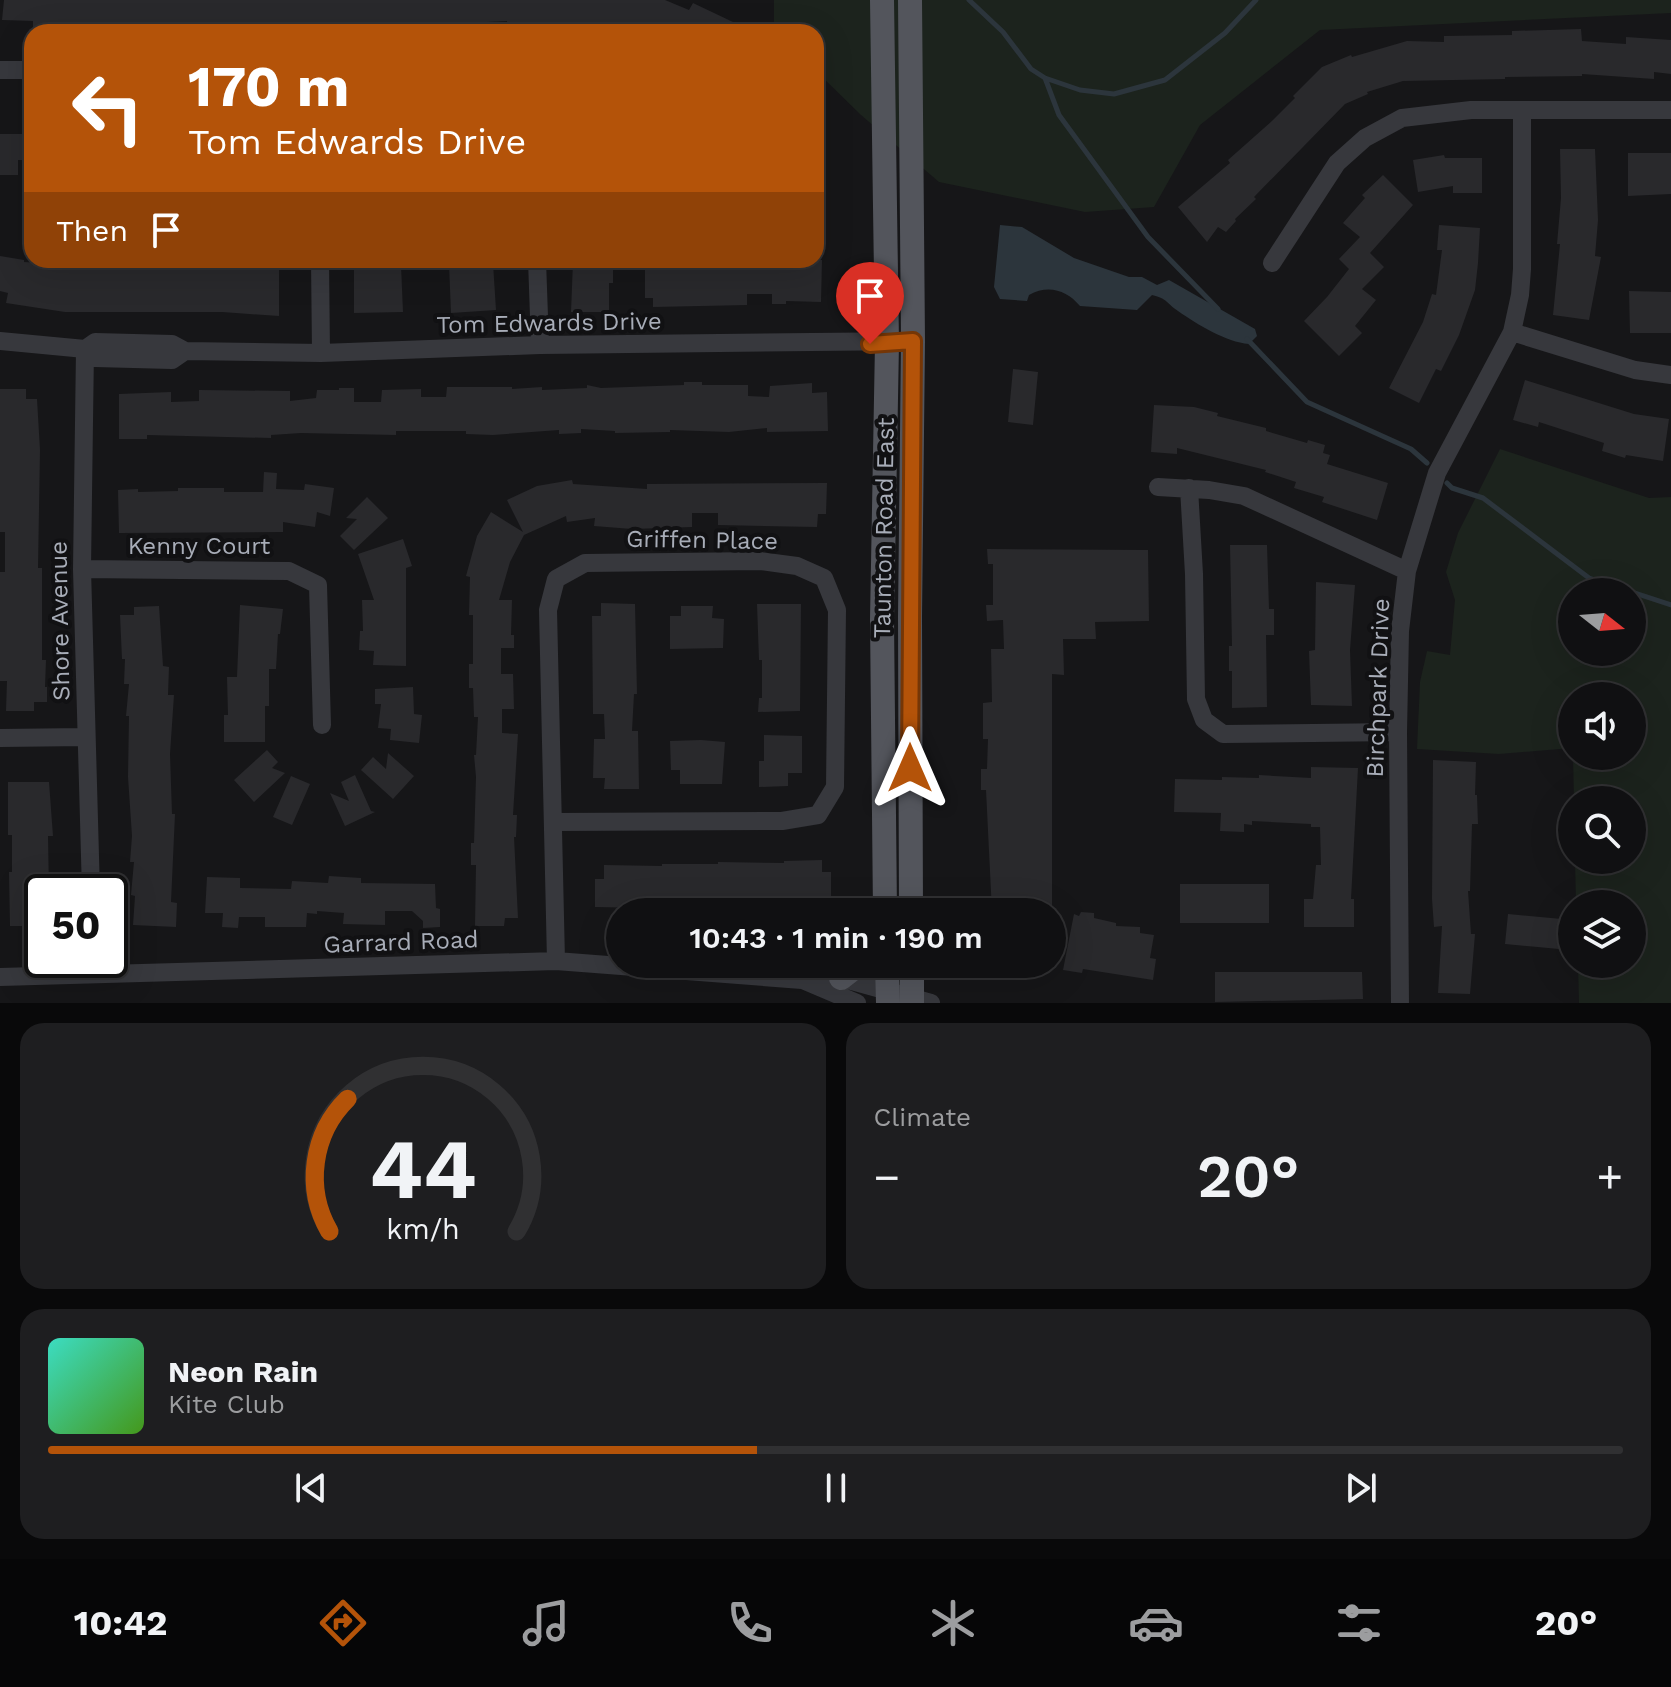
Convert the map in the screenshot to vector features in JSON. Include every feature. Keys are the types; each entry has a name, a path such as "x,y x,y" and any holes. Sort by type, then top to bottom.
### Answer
{"main road":[{"name":"Taunton Road East","path":"882,0 887,343 882,620 884,898"},
{"name":"Taunton Road East","path":"910,0 913,341 911,898"},
{"path":"894,978 906,1000"},
{"path":"906,1000 910,978"}],"street":[{"path":"0,70 24,70"},
{"path":"1272,263 1337,163 1365,138 1402,118 1471,110 1671,110"},
{"name":"Birchpark Drive","path":"1400,1003 1398,732 1400,631 1407,571 1437,473 1512,332 1522,269 1522,111"},
{"path":"320,268 321,353"},
{"path":"537,268 540,345"},
{"path":"1512,332 1635,370 1671,375"},
{"name":"Tom Edwards Drive","path":"0,341 85,349 95,358 172,360 185,351 321,353 540,345 913,341"},
{"name":"Shore Avenue","path":"85,349 82,569 90,874"},
{"path":"1158,487 1244,496 1407,571"},
{"path":"1189,488 1196,699 1204,720 1223,734 1398,732"},
{"name":"Griffen Place","path":"555,822 782,821 818,815 835,787 837,610 824,578 797,566 760,561 585,563 556,579 548,610 556,961"},
{"name":"Kenny Court","path":"82,569 289,571 318,585 322,725"},
{"path":"0,738 85,737"},
{"name":"Garrard Road","path":"128,967 556,961 802,980 813,978"},
{"name":"Garrard Road","path":"0,977 24,975"},
{"name":"Garrard Road","path":"864,978 906,1000"},
{"name":"Garrard Road","path":"802,980 857,1003"}],"shaded area":[{"path":"774,0 1671,0 1671,13 1320,30 1200,125 1154,207 1085,212 939,182 824,79 824,24 774,24"},
{"path":"1000,225 1022,227 1074,258 1129,277 1142,277 1157,285 1169,280 1255,329 1257,336 1249,344 1222,336 1152,295 1137,310 1080,306 1069,296 1050,289 1029,295 1027,301 1000,299 994,287"},
{"path":"1500,449 1649,498 1671,497 1671,1003 1579,1003 1578,978 1646,978 1646,890 1576,890 1575,874 1646,874 1646,786 1574,786 1573,770 1646,770 1646,682 1558,682 1558,749 1499,754 1417,749 1420,682 1427,651 1450,655 1455,600 1446,572 1458,533"}],"building":[{"path":"4,0 665,0 689,10 693,3 737,24 507,24 507,21 449,24 33,24 33,21 2,20"},
{"path":"1581,29 1582,41 1626,44 1626,37 1671,40 1671,74 1654,72 1654,79 1582,74 1403,81 1367,92 1345,104 1254,197 1256,199 1226,232 1218,227 1207,242 1178,207 1230,163 1228,160 1273,120 1322,67 1351,55 1407,41 1444,42 1444,36 1512,35 1512,31"},
{"path":"0,134 24,134 24,160 18,160 18,175 0,175"},
{"path":"1560,149 1595,149 1598,220 1595,256 1601,257 1589,320 1553,315 1560,244 1557,244 1561,198"},
{"path":"1628,153 1671,153 1671,194 1628,196"},
{"path":"1444,155 1445,158 1482,158 1482,193 1453,193 1453,186 1418,192 1413,160"},
{"path":"1383,175 1413,205 1370,253 1384,267 1362,289 1376,300 1355,326 1362,333 1339,356 1304,321 1349,269 1339,259 1360,237 1343,223 1365,198 1362,195"},
{"path":"1439,225 1480,228 1475,290 1459,335 1441,371 1436,369 1419,403 1389,388 1423,322 1432,294 1436,295 1442,250 1437,250"},
{"path":"0,256 24,260 24,268 279,268 279,316 222,312 65,312 6,303 8,293 0,291"},
{"path":"354,268 401,268 403,312 354,313"},
{"path":"449,268 493,268 496,310 451,313"},
{"path":"573,268 613,268 613,283 609,283 609,312 571,312"},
{"path":"645,268 822,268 821,302 786,301 786,304 772,304 772,294 747,294 747,305 653,307 653,298 645,298"},
{"path":"1629,291 1671,292 1671,333 1630,333"},
{"path":"1013,369 1038,372 1033,425 1008,422"},
{"path":"1525,380 1634,414 1669,419 1663,461 1626,455 1625,458 1602,451 1604,443 1539,422 1538,427 1513,420"},
{"path":"684,382 748,385 748,396 769,397 770,386 812,383 812,393 827,392 828,431 767,432 767,428 729,432 670,430 615,433 581,429 581,433 559,434 559,430 493,435 466,434 466,431 396,431 396,435 301,433 271,435 271,438 147,435 147,439 119,439 119,394 171,392 171,402 199,401 199,390 290,391 290,401 316,398 317,390 354,388 354,402 381,402 382,390 421,389 421,397 446,397 447,387 542,387 542,390 587,388 587,385 601,388 684,385"},
{"path":"0,389 26,389 26,399 37,399 40,450 38,568 42,568 42,660 46,660 47,702 34,702 34,711 6,711 7,681 0,681 0,572 5,572 5,532 0,532"},
{"path":"1154,405 1194,407 1307,443 1308,440 1325,445 1323,453 1330,455 1327,464 1388,483 1377,520 1322,502 1324,497 1294,488 1296,482 1266,470 1177,448 1177,454 1151,452"},
{"path":"264,472 277,473 276,489 304,490 305,484 334,488 330,516 317,512 315,527 283,522 283,532 119,533 118,490 224,488 224,492 263,492"},
{"path":"572,480 573,484 647,489 647,484 827,483 826,514 818,514 817,527 718,525 718,513 692,513 692,527 632,529 594,526 595,518 567,522 566,516 524,535 510,562 499,600 512,600 511,635 514,635 514,648 501,648 501,674 513,674 514,709 502,709 502,733 518,734 513,815 517,815 514,837 518,918 505,918 504,926 475,926 476,865 471,865 471,843 474,843 474,755 478,717 474,717 473,688 469,688 469,664 473,664 473,615 469,615 470,577 466,576 477,536 491,512 523,532 507,500 537,486"},
{"path":"367,497 388,518 354,550 340,536 357,519 346,518"},
{"path":"403,539 412,566 406,568 406,666 373,665 374,651 359,650 360,631 363,631 362,600 374,600 358,554"},
{"path":"1230,545 1267,545 1269,609 1274,609 1274,635 1266,635 1267,707 1232,708 1232,671 1229,671 1229,646 1232,646"},
{"path":"987,549 1148,550 1149,621 1095,622 1096,639 1063,639 1064,675 1052,674 1052,898 991,898 986,790 981,790 981,769 987,769 988,739 983,739 983,703 992,702 991,649 1004,649 1003,620 987,621 986,605 993,605 993,564 988,564"},
{"path":"1316,582 1355,585 1350,650 1352,706 1311,705 1309,651 1315,650"},
{"path":"601,603 635,604 637,694 634,694 632,731 638,731 639,789 604,789 605,778 593,778 594,739 605,739 604,714 593,714 592,616 601,616"},
{"path":"757,604 801,604 800,711 758,712 759,698 762,698 762,660 759,660"},
{"path":"240,605 283,609 276,669 269,669 265,742 224,742 224,715 228,715 227,677 237,677"},
{"path":"159,606 163,666 169,667 168,695 174,695 170,754 172,814 175,814 171,902 177,903 176,927 133,925 135,896 131,895 134,862 130,862 129,716 126,716 129,684 124,684 125,659 122,659 120,615 134,615 134,607"},
{"path":"681,606 713,606 712,618 724,619 723,648 670,649 670,616 681,616"},
{"path":"413,687 414,714 422,715 419,743 390,740 391,729 378,728 381,704 375,704 375,689"},
{"path":"764,735 802,736 802,773 788,773 788,786 759,787 759,761 764,761"},
{"path":"670,741 725,742 722,784 680,784 680,770 671,770"},
{"path":"267,750 278,762 272,768 285,773 254,802 234,780"},
{"path":"388,753 414,776 393,799 361,770 373,757 386,769"},
{"path":"1433,760 1476,762 1478,824 1472,824 1468,891 1471,934 1475,934 1470,994 1438,993 1442,926 1434,927 1432,899"},
{"path":"1311,767 1358,768 1351,899 1354,899 1354,927 1304,927 1304,899 1313,899 1316,865 1321,865 1320,827 1252,821 1252,825 1244,824 1244,832 1220,831 1221,813 1174,812 1175,779 1222,780 1222,777 1259,778 1259,775 1311,778"},
{"path":"355,775 371,811 375,812 345,826 330,793 349,801 341,782"},
{"path":"291,776 310,784 292,825 273,817"},
{"path":"8,782 49,782 53,836 48,836 49,874 24,874 24,926 10,926 12,835 8,835"},
{"path":"822,860 822,872 831,872 831,898 606,898 606,907 595,907 595,879 604,879 604,865"},
{"path":"329,876 361,878 361,883 435,884 440,927 423,928 423,921 412,911 385,911 385,925 343,924 344,913 317,911 317,914 307,913 306,927 265,927 265,917 239,917 238,928 222,927 223,913 205,913 207,877 240,878 240,888 291,889 292,881 328,883"},
{"path":"1180,884 1269,884 1269,923 1180,923"},
{"path":"1081,912 1094,913 1094,918 1116,923 1116,926 1140,927 1140,933 1154,935 1150,958 1156,959 1153,980 1083,969 1082,973 1066,970 1074,914 1079,916"},
{"path":"1508,914 1558,919 1558,949 1505,944"},
{"path":"1215,972 1362,972 1363,999 1215,1002"}],"waterway":[{"path":"969,0 1003,32 1031,69 1045,78 1080,90 1114,94 1165,80 1225,33 1256,0"},
{"path":"1045,78 1059,115 1148,237 1218,309"},
{"path":"1247,339 1307,402 1411,449 1427,463"},
{"path":"1447,483 1452,488 1483,498 1589,578 1671,605"}],"route":[{"path":"870,344 913,341 910,768"}]}
